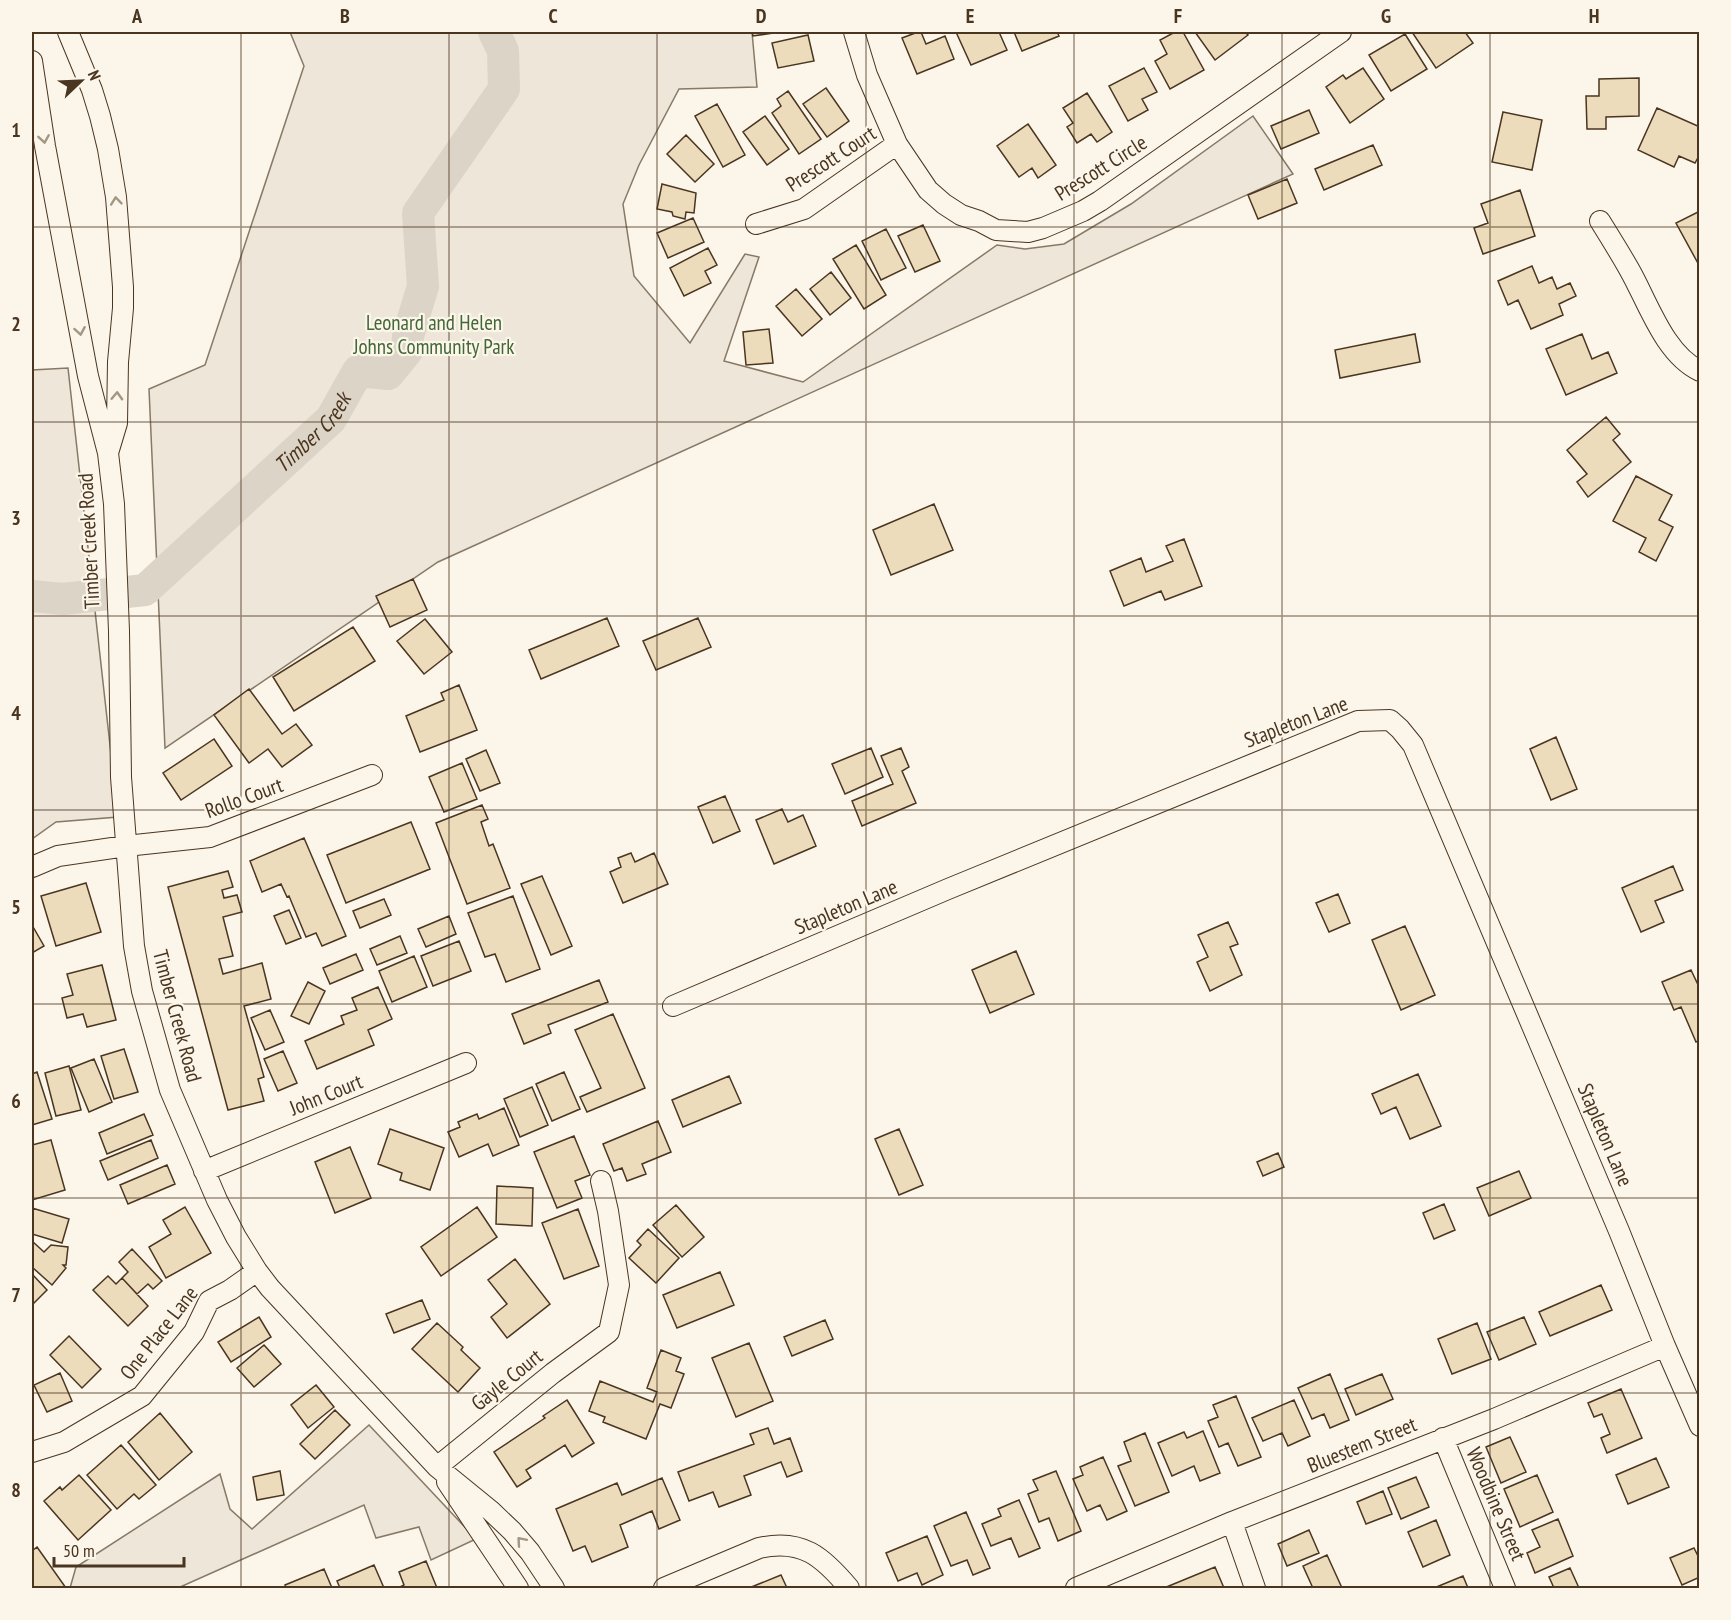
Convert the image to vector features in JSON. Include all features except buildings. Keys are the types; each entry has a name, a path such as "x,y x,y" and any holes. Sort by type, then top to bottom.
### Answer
{"street":[{"name":"Timber Creek Road","path":"68,32 100,116 116,197 123,309 118,362 117,423 108,453"},
{"name":"Prescott Circle","path":"854,32 867,75 897,144 928,189 944,204 961,215 980,221 996,230 1028,232 1083,212 1341,32"},
{"name":"Timber Creek Road","path":"32,61 45,146 88,376 108,453 114,504 121,777 134,946 142,991 170,1090 231,1228 270,1288 437,1467 512,1531 530,1552 554,1588"},
{"name":"Prescott Court","path":"756,224 804,209 897,144"},
{"path":"1600,221 1630,270 1670,345 1693,368 1700,371"},
{"name":"Stapleton Lane","path":"673,1006 948,889 1358,721 1390,720 1413,745 1700,1426"},
{"name":"Rollo Court","path":"126,846 210,837 372,775"},
{"path":"32,867 58,856 126,846"},
{"name":"John Court","path":"204,1170 466,1063"},
{"name":"Gayle Court","path":"437,1467 553,1373 609,1332 619,1285 601,1181"},
{"name":"One Place Lane","path":"32,1452 64,1442 142,1396 194,1332 210,1301 257,1271"},
{"name":"Bluestem Street","path":"1076,1588 1232,1522 1494,1419 1665,1346"},
{"name":"Woodbine Street","path":"1443,1438 1505,1588"},
{"name":"Timber Creek Road","path":"437,1467 518,1588"},
{"path":"1232,1522 1255,1588"},
{"path":"664,1588 759,1548 773,1545 799,1547 814,1554 849,1588"}],"green space":[{"name":"Leonard and Helen Johns Community Park","path":"290,32 752,32 757,87 679,89 639,165 623,204 634,276 690,343 745,254 759,257 724,361 803,382 997,245 1025,249 1064,244 1131,204 1253,116 1293,174 438,562 165,748 149,389 205,365 304,66"},
{"path":"68,368 118,817 56,822 32,839 32,370"},
{"path":"369,1425 476,1539 431,1560 419,1527 376,1538 364,1505 178,1588 70,1588 76,1567 220,1474 230,1509 252,1529"}],"waterway":[{"name":"Timber Creek","path":"32,596 63,599 145,590 331,419 358,371 388,374 407,351 408,336 423,286 418,213 504,89 503,51 494,32"}]}
